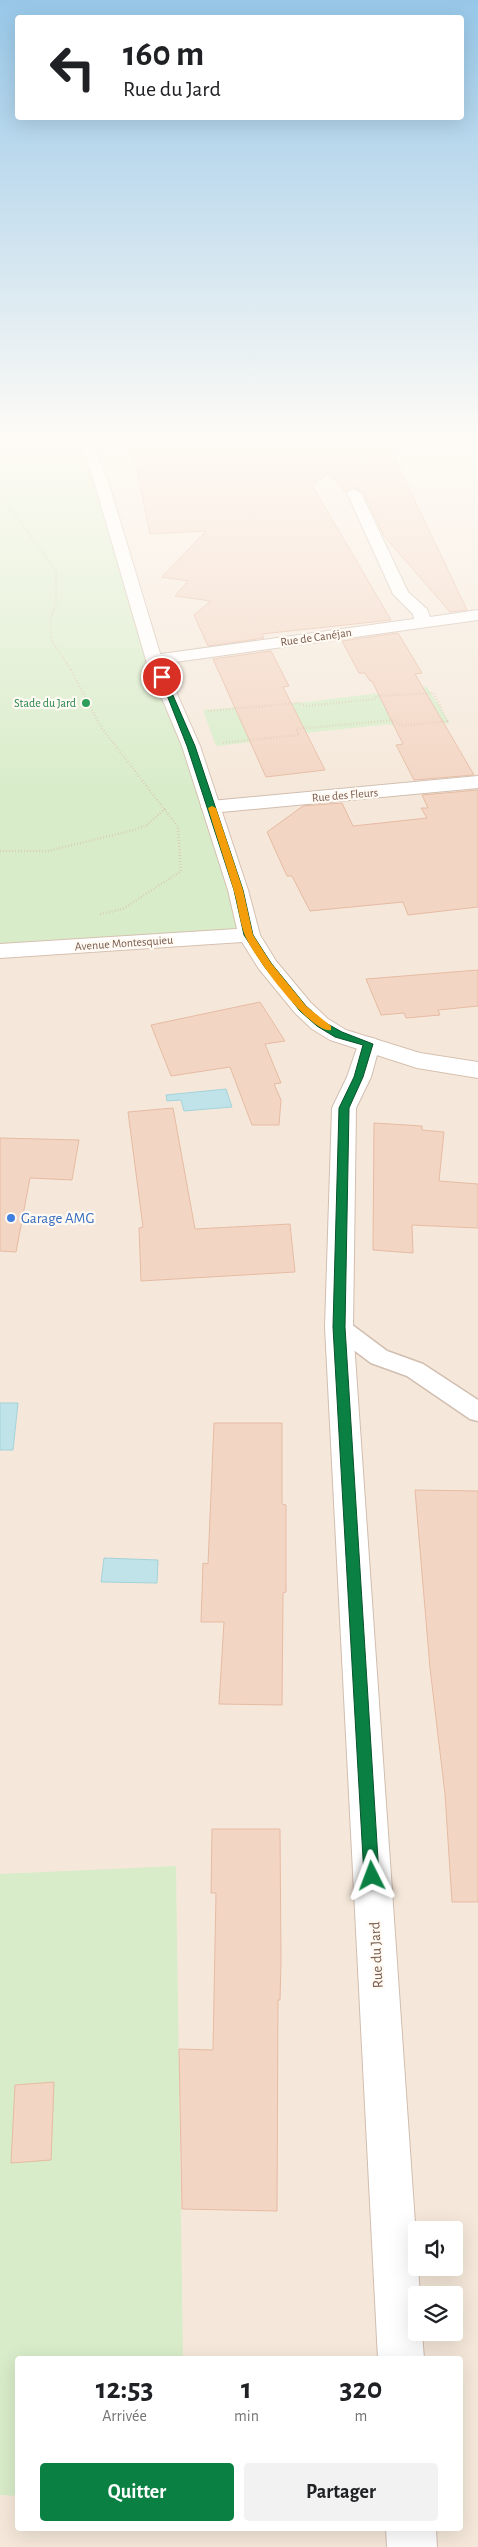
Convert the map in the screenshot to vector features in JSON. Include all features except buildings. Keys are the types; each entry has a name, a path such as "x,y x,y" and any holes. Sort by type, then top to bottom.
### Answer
{"street":[{"path":"124,560 154,660 191,746 238,890 249,935 267,964 303,1008 320,1024 338,1034 417,1060 478,1070"},
{"path":"385,560 401,594 421,612 423,623"},
{"name":"Rue de Canéjan","path":"154,660 478,615"},
{"name":"Rue des Fleurs","path":"211,807 478,782"},
{"name":"Avenue Montesquieu","path":"0,951 249,935"},
{"name":"Rue du Jard","path":"368,1044 358,1077 344,1108 339,1327 401,2356"},
{"path":"411,2531 412,2547"}],"lane":[{"path":"339,1327 379,1357 415,1370 478,1412"}],"path":[{"path":"48,560 56,571 56,601 50,622 52,642 72,673 101,727 178,827 181,871 122,909 97,914"},
{"path":"191,746 299,735 296,729 395,720 401,726 447,721 434,693 376,696 376,699 306,706 298,703 207,711"},
{"path":"0,851 48,852 134,830 147,824 165,809"}],"shaded area":[{"path":"0,560 478,560 478,2547 0,2547"}],"green space":[{"name":"Stade du Jard","path":"0,560 127,560 249,935 0,951"},
{"path":"427,687 450,723 398,729 390,724 305,733 305,736 216,746 203,710 307,702"},
{"path":"176,1866 183,2356 15,2356 15,2496 0,2495 0,1874"}],"water":[{"path":"226,1089 232,1107 184,1111 181,1100 167,1101 166,1095"},
{"path":"0,1403 18,1403 13,1450 0,1450"},
{"path":"104,1558 158,1560 157,1583 101,1582"}],"slow traffic":[{"path":"212,808 238,890 249,935 267,964 303,1008 320,1024 328,1028"}],"place":[{"name":"Stade du Jard","path":"86,703"},
{"name":"Garage AMG","path":"11,1218"}],"route":[{"path":"162,677 191,746 238,890 249,935 267,964 303,1008 320,1024 338,1034 368,1044 358,1077 344,1108 339,1327 372,1876"}]}
